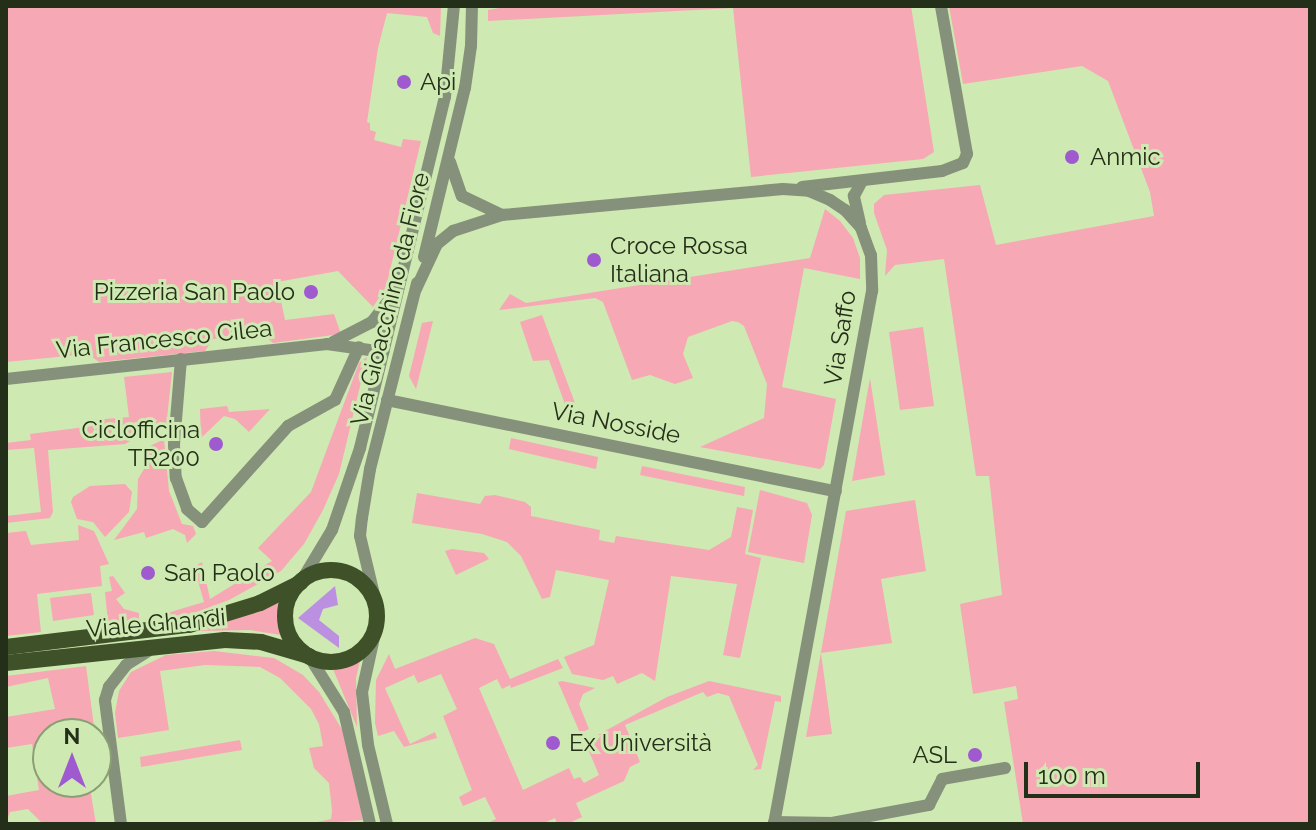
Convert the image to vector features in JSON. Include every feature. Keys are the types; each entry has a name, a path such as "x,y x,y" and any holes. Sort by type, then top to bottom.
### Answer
{"main road":[{"path":"323,571 350,574 370,591 376,603 377,624 372,638 351,658 337,662 309,656 291,639 285,615 292,592 300,583 323,571"},
{"name":"Viale Ghandi","path":"6,647 189,625 260,603 300,583"},
{"name":"Viale Ghandi","path":"6,663 166,644 245,640 309,656"}],"street":[{"name":"Via Gioacchino da Fiore","path":"300,583 332,530 360,448 445,97 454,6"},
{"name":"Via Gioacchino da Fiore","path":"376,603 360,536 370,469 453,139 471,46 472,6"},
{"path":"416,289 437,244 453,231 502,215 862,181 942,171 963,163 967,154 941,6"},
{"path":"453,139 450,169 462,196 502,215"},
{"name":"Via Saffo","path":"774,823 872,291 871,255 854,203 862,181"},
{"path":"783,189 809,191 830,200 845,210 861,228"},
{"path":"327,344 354,334 372,322 384,310 398,286"},
{"path":"327,344 383,352"},
{"name":"Via Francesco Cilea","path":"6,379 327,344"},
{"path":"181,359 174,445 176,478 187,509 202,522 288,426 335,400 359,347"},
{"name":"Via Nosside","path":"387,400 836,491"},
{"path":"377,624 362,692 368,745 387,824"},
{"path":"121,824 106,722 109,687 126,665 166,644"},
{"path":"309,656 344,712 370,824"},
{"path":"774,823 832,823 929,805 942,779 1005,768"}],"shaded area":[{"path":"6,6 441,6 440,36 433,33 427,17 387,13 378,48 367,122 370,123 370,130 376,132 374,140 401,147 403,139 421,141 386,287 373,307 338,271 277,282 285,320 334,314 341,334 273,343 263,334 213,339 205,351 99,362 88,354 6,362"},
{"path":"510,6 911,6 934,152 923,159 751,177 733,8 488,21 488,10"},
{"path":"949,6 1310,6 1310,824 1023,824 1004,702 1018,699 1016,686 973,694 960,604 1002,595 989,476 976,476 944,259 895,265 885,276 887,250 874,213 874,204 884,195 980,185 996,245 1154,216 1150,192 1108,81 1082,66 963,84"},
{"path":"825,209 840,221 853,238 860,258 860,279 804,268 782,387 836,399 824,465 820,469 700,447 764,418 767,384 744,326 738,322 732,321 688,337 683,354 693,378 675,384 650,375 632,380 603,302 595,298 499,310 510,294 526,303 810,258"},
{"path":"542,315 575,403 566,407 549,360 533,361 520,322"},
{"path":"433,321 416,389 409,376 422,323"},
{"path":"923,327 934,406 900,410 889,332"},
{"path":"367,357 339,474 304,544 281,571 229,600 191,614 147,619 204,602 194,567 202,562 210,599 272,561 258,548 311,492 359,363"},
{"path":"172,372 166,428 133,432 132,440 125,444 48,450 53,512 50,518 6,523 6,516 41,512 34,448 6,450 6,443 31,440 30,434 93,426 93,420 129,417 124,377"},
{"path":"870,378 885,475 852,481"},
{"path":"227,406 229,412 270,409 249,432 235,419 224,416 201,438 200,409"},
{"path":"511,438 598,457 596,469 509,449"},
{"path":"164,439 169,491 182,524 193,526 196,534 187,543 185,535 173,529 146,538 144,532 114,540 137,509 138,479 144,469 148,447"},
{"path":"642,466 745,487 744,496 640,475"},
{"path":"125,484 132,492 129,512 105,537 93,522 77,519 71,502 73,497 90,486"},
{"path":"760,490 807,503 812,515 804,563 748,552"},
{"path":"417,493 480,504 485,496 495,495 525,502 531,507 531,516 600,530 599,540 614,543 616,536 709,550 731,537 737,507 753,510 745,554 761,558 740,658 723,655 737,584 671,576 655,681 642,673 617,684 613,676 603,680 572,674 564,657 594,645 609,580 556,570 550,597 542,599 521,556 507,542 482,534 412,523"},
{"path":"915,500 926,571 881,579 892,643 821,653 832,734 806,737 846,511"},
{"path":"78,525 94,531 109,564 100,566 102,586 37,594 41,632 6,636 6,533 26,531 31,545 79,540"},
{"path":"445,551 484,553 489,559 456,575"},
{"path":"113,576 125,593 116,599 124,609 139,613 139,619 108,623 105,592 112,591 109,577"},
{"path":"335,586 338,605 323,609 319,620 339,636 339,648 298,618"},
{"path":"91,593 94,615 53,621 50,598"},
{"path":"279,602 281,635 250,630 199,631"},
{"path":"475,638 494,644 510,679 558,659 563,668 511,688 510,685 502,689 497,679 479,688 523,790 569,768 574,779 580,777 584,783 599,775 585,742 667,697 709,681 781,696 781,702 775,701 761,769 753,770 758,765 729,696 718,693 707,697 703,692 625,725 640,762 630,767 624,781 576,803 582,817 567,824 557,824 555,818 542,824 486,824 496,819 485,797 463,806 459,797 472,790 443,716 457,709 441,674 418,683 414,675 385,688 410,744 435,732 437,738 404,747 394,731 378,736 375,723 376,680 389,654 395,669"},
{"path":"214,651 274,658 303,675 319,692 343,731 363,820 309,824 331,819 332,811 329,783 314,768 309,748 323,746 319,724 311,709 280,678 260,667 205,665 160,671 169,730 118,738 115,713 119,691 131,672 166,655"},
{"path":"360,661 356,678 357,727 333,669"},
{"path":"86,666 93,718 32,718 32,744 6,748 6,717 55,709 48,678 6,687 6,676"},
{"path":"558,682 595,688 583,694 579,704 589,729 580,733"},
{"path":"240,740 242,750 141,767 140,757"},
{"path":"32,791 32,798 92,798 96,824 43,824 28,809 10,812 6,823 6,796"}],"place":[{"name":"Api","path":"404,82"},
{"name":"Anmic","path":"1072,157"},
{"name":"Croce Rossa Italiana","path":"594,260"},
{"name":"Pizzeria San Paolo","path":"311,292"},
{"name":"Ciclofficina TR200","path":"216,444"},
{"name":"San Paolo","path":"148,573"},
{"name":"Ex Università","path":"553,743"},
{"name":"ASL","path":"975,755"}]}
